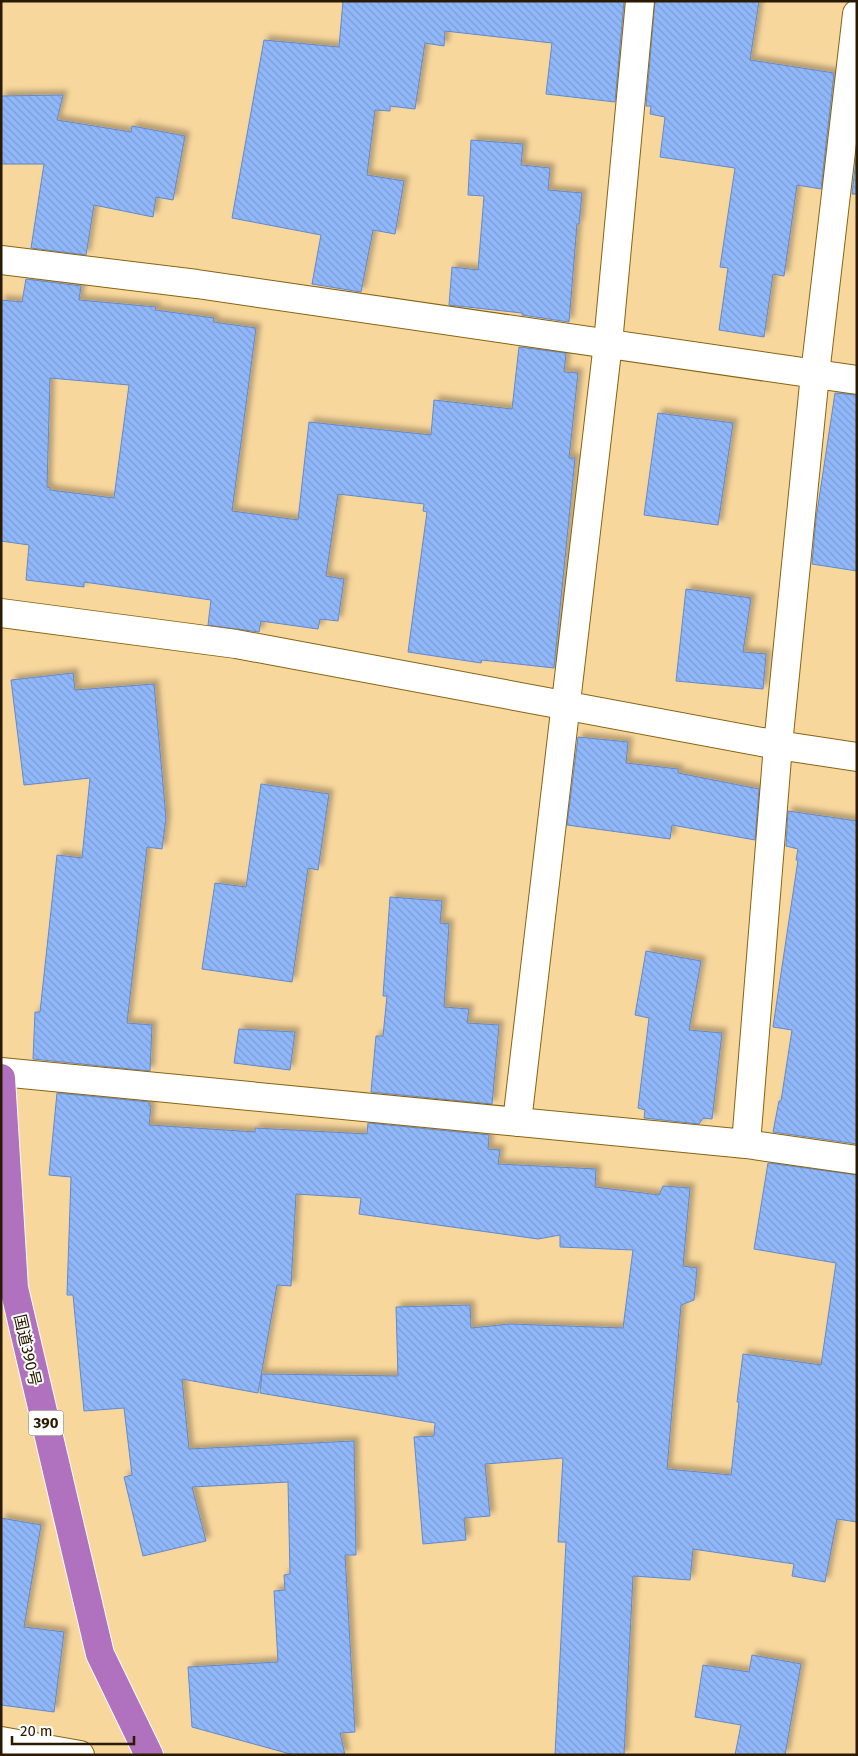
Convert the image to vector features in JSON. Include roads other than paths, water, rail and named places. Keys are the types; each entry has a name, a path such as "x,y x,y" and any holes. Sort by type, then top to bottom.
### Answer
{"highway":[{"name":"国道390号","path":"1,1078 8,1287 100,1654 149,1755"}],"street":[{"path":"517,1122 608,343 640,1"},
{"path":"746,1144 778,745 815,374 857,14"},
{"path":"1,260 197,284 857,380"},
{"path":"1,613 236,644 857,758"},
{"path":"1,1072 746,1144 857,1160"},
{"path":"1,1742 80,1755"}]}
